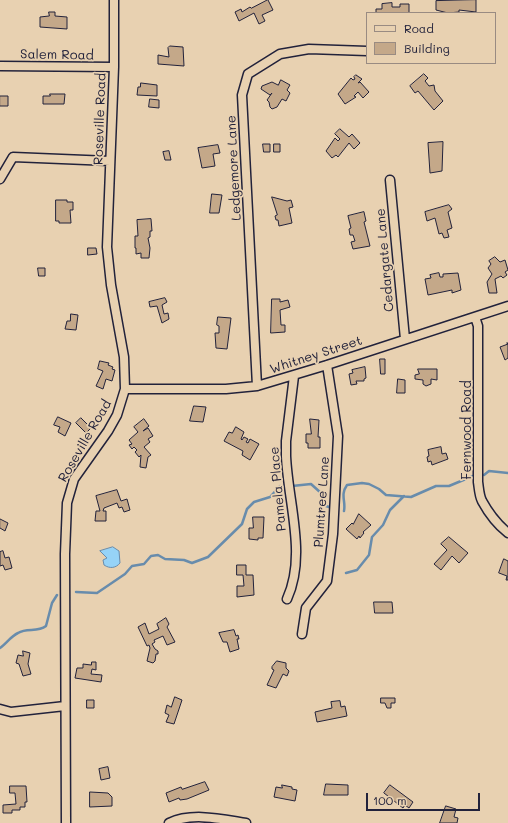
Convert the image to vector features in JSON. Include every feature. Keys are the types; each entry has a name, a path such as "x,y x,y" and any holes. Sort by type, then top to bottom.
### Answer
{"street":[{"name":"Roseville Road","path":"66,823 65,546 69,493 74,479 108,431 117,415 125,389 124,357 108,263 114,68 114,0"},
{"name":"Ledgemore Lane","path":"257,386 242,95 248,74 280,54 309,50 366,51"},
{"name":"Salem Road","path":"0,66 114,68"},
{"path":"0,178 13,157 110,161"},
{"name":"Cedargate Lane","path":"390,180 405,339"},
{"name":"Whitney Street","path":"125,389 226,389 257,386 294,376 508,306"},
{"name":"Fernwood Road","path":"475,317 478,326 478,482 482,501 498,523 508,533"},
{"name":"Plumtree Lane","path":"302,634 306,608 327,581 334,534 338,436 327,365"},
{"name":"Pamela Place","path":"288,599 293,586 296,559 286,456 286,441 294,376"},
{"path":"0,709 11,712 66,706"},
{"path":"169,823 183,818 199,817 246,823"}],"water":[{"path":"113,547 119,551 120,563 115,567 108,567 104,565 103,560 107,558 100,551"}],"building":[{"path":"268,0 273,10 262,15 265,21 259,24 254,13 239,21 235,12 241,9 242,12"},
{"path":"476,0 476,12 459,10 459,12 444,12 436,10 436,1"},
{"path":"392,3 392,7 400,7 400,4 409,4 409,12 376,12 376,9 382,9 382,4"},
{"path":"49,12 55,12 55,16 67,17 67,29 40,27 40,17 49,16"},
{"path":"170,46 183,47 184,66 158,64 158,55 169,57 168,48"},
{"path":"424,74 428,78 425,81 429,86 434,85 435,91 443,101 434,110 418,91 415,93 410,86"},
{"path":"356,75 362,79 358,83 360,82 369,92 363,98 358,92 354,96 356,97 345,104 338,94 351,78 353,80 355,79 354,77"},
{"path":"281,80 290,85 287,90 290,93 286,101 282,99 277,107 272,109 267,100 272,93 270,95 261,89 262,86 272,82 278,85"},
{"path":"141,83 157,85 157,96 137,95 138,87 140,87"},
{"path":"50,94 65,94 64,104 43,104 43,96 50,96"},
{"path":"0,96 8,96 8,106 0,106"},
{"path":"150,99 159,100 159,108 149,107"},
{"path":"340,129 349,137 352,134 360,143 354,149 349,143 338,157 336,155 332,158 326,151 335,138 338,141 340,139 335,134"},
{"path":"443,142 442,171 430,173 428,143"},
{"path":"263,144 270,144 270,152 264,152"},
{"path":"274,144 280,144 280,152 274,152"},
{"path":"218,145 220,153 213,154 215,166 202,168 198,148"},
{"path":"169,151 171,160 165,160 163,152"},
{"path":"212,194 222,195 219,213 210,213"},
{"path":"272,197 287,201 291,200 293,207 289,208 292,223 279,226 278,220 276,220 275,216 277,215"},
{"path":"56,200 67,200 67,202 73,202 73,210 70,210 71,223 59,223 59,221 56,221"},
{"path":"449,205 452,209 448,212 452,228 447,230 449,237 444,238 442,233 439,234 435,218 427,221 425,212"},
{"path":"364,212 366,221 364,222 370,246 353,249 351,242 355,241 353,235 350,235 349,229 351,228 348,216"},
{"path":"151,219 152,231 150,231 150,237 148,238 150,248 149,258 141,258 141,253 136,254 135,248 135,236 138,236 137,220"},
{"path":"88,248 96,248 97,254 88,255"},
{"path":"495,257 500,262 505,260 508,270 505,272 507,275 503,278 501,276 495,279 497,293 489,293 487,282 492,274 488,268 491,264 489,261"},
{"path":"38,268 45,268 45,276 39,276"},
{"path":"439,273 440,277 443,277 443,274 458,273 461,290 452,293 452,290 428,295 425,279 431,278 430,275"},
{"path":"165,298 167,302 162,305 164,314 168,313 169,319 162,323 157,306 150,307 149,302"},
{"path":"272,299 280,299 280,302 288,300 290,307 280,310 281,325 285,325 285,332 271,333"},
{"path":"71,314 78,315 76,330 65,329 67,321 70,321"},
{"path":"218,317 231,318 227,349 216,348 215,333 219,333 219,326 217,325"},
{"path":"508,344 508,358 505,360 500,347"},
{"path":"380,359 385,359 385,374 381,374"},
{"path":"100,361 109,363 108,365 113,367 112,369 115,370 112,381 106,379 103,389 96,386 103,371 98,369"},
{"path":"365,367 366,378 364,381 356,381 357,384 351,385 349,374 353,373 352,370"},
{"path":"418,369 437,369 437,380 431,379 431,384 426,386 423,384 423,380 415,379 415,375 419,374"},
{"path":"398,379 405,380 405,393 397,393"},
{"path":"194,406 206,407 203,422 190,421"},
{"path":"58,417 71,423 65,436 58,432 60,427 54,425"},
{"path":"81,418 91,428 86,433 76,423"},
{"path":"144,419 149,426 143,431 148,428 153,436 148,439 150,442 144,447 151,455 148,457 146,468 140,467 141,455 139,457 135,452 137,450 134,447 132,449 129,445 132,444 129,440 138,432 134,427"},
{"path":"310,419 319,420 318,437 320,437 320,448 308,448 308,443 306,443 306,434 311,434"},
{"path":"236,427 244,432 241,439 242,440 244,437 248,439 246,442 248,443 250,439 259,444 250,460 242,455 243,451 224,441 229,432 232,433"},
{"path":"441,447 442,454 446,453 448,459 432,465 431,461 428,462 428,450"},
{"path":"117,490 121,501 127,499 130,510 124,512 122,507 119,508 117,503 104,508 103,511 106,511 106,521 95,521 96,511 100,511 96,496"},
{"path":"359,514 371,525 363,532 364,533 360,538 359,536 357,539 346,529 352,523 353,524"},
{"path":"253,517 264,517 263,538 258,538 258,540 249,539 249,528 253,528"},
{"path":"0,519 8,523 5,531 0,528"},
{"path":"449,537 468,553 459,563 452,556 441,570 434,564 447,550 441,544"},
{"path":"3,551 5,558 9,557 12,568 5,570 3,565 0,566 0,552"},
{"path":"504,559 508,561 508,580 506,580 507,576 499,573"},
{"path":"237,565 246,565 246,575 253,575 254,595 237,597 237,586 244,586 243,575 237,575"},
{"path":"374,602 392,602 393,613 375,613"},
{"path":"166,618 169,624 167,627 175,642 167,645 163,636 154,640 155,642 152,644 158,651 158,654 156,654 155,661 153,663 147,661 150,648 149,645 147,646 138,627 145,623 149,634 159,629 157,624"},
{"path":"234,630 236,636 238,635 239,639 237,639 239,649 230,652 227,642 223,642 219,633"},
{"path":"23,651 30,653 28,664 31,674 23,676 19,664 16,663 18,655 23,656"},
{"path":"277,661 286,663 286,668 289,671 287,676 283,674 276,688 267,685 274,670 272,667"},
{"path":"92,662 96,662 96,670 92,669 91,674 102,675 101,682 75,678 77,668 83,668 83,664 91,665"},
{"path":"175,697 182,700 174,724 166,722 169,715 165,713 167,705 171,707"},
{"path":"381,698 395,698 395,703 391,703 391,708 387,708 385,703 381,703"},
{"path":"87,700 94,700 94,708 87,708"},
{"path":"340,701 341,707 345,706 347,716 317,722 315,712 332,708 331,702"},
{"path":"108,767 110,778 101,780 99,769"},
{"path":"205,782 209,790 187,799 180,800 179,798 169,802 166,793 181,787 182,789"},
{"path":"326,784 348,785 348,795 324,795"},
{"path":"282,785 292,787 292,789 297,790 295,801 274,797 276,787 282,788"},
{"path":"390,785 413,802 409,808 405,805 403,808 384,793"},
{"path":"10,786 26,786 27,802 25,802 25,807 20,807 20,810 12,810 12,813 3,813 3,805 16,804 15,793 10,793"},
{"path":"90,792 108,793 112,797 112,806 90,807"},
{"path":"446,806 456,809 454,817 458,818 457,823 440,823"}],"waterway":[{"path":"484,475 489,471 508,473"},
{"path":"344,511 344,492 347,485 362,483 369,484 379,489 386,495 411,497 436,486 449,486 473,476"},
{"path":"292,486 311,484 321,493 326,506 332,508"},
{"path":"76,592 97,593 125,574 132,566 144,564 151,556 158,555 165,559 184,560 192,563 208,557 242,524 247,509 254,502 270,497 280,486"},
{"path":"346,573 357,570 369,555 372,537 383,525 390,510 404,496"},
{"path":"0,648 21,631 39,629 46,626 52,603 57,595"}]}
